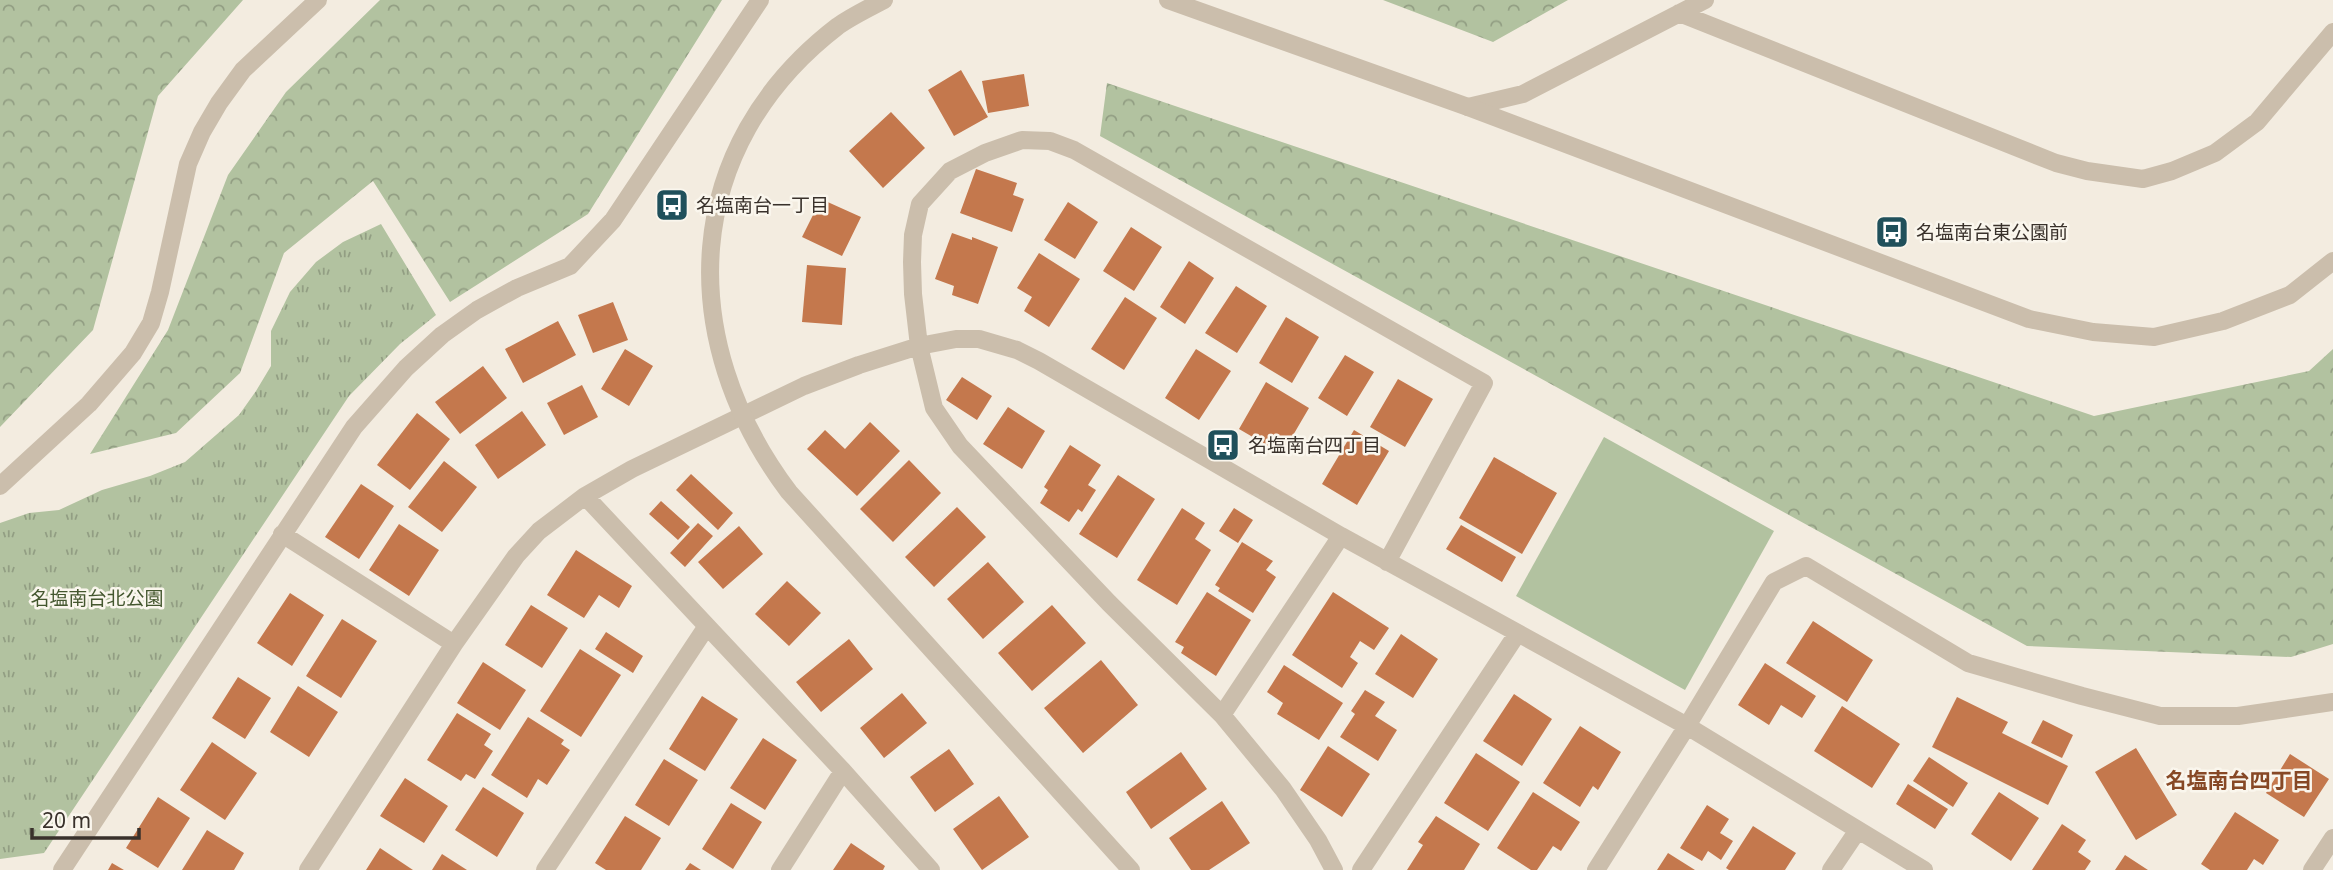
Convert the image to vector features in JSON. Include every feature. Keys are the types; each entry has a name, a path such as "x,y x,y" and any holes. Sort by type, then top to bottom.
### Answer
{"street":[{"path":"0,486 89,404 133,353 151,323 188,164 202,132 243,70 318,0"},
{"path":"62,870 354,427 406,368 442,335 477,310 517,288 570,266 613,220 760,0"},
{"path":"884,0 840,24 803,56 770,93 736,150 713,224 710,267 712,318 721,363 743,416 766,461 803,509 1131,870"},
{"path":"1168,0 1468,107 2029,319 2093,332 2154,337 2223,321 2290,295 2333,261"},
{"path":"1468,107 1523,94 1705,0"},
{"path":"1679,13 2056,163 2087,171 2143,179 2193,163 2241,136 2257,122 2333,32"},
{"path":"1334,870 1318,840 1283,789 1222,715 1109,603 960,446 942,423 934,408 919,346 913,294 913,235 920,204 950,171 985,153 1022,141 1050,141 1074,150 1484,383 1387,562"},
{"path":"309,870 454,644 516,556 539,531 586,496 632,469 804,386 919,346 956,339 979,339 1017,350 1051,368 1387,562 1687,726 1924,870"},
{"path":"586,496 843,771 931,870"},
{"path":"282,534 454,644"},
{"path":"1222,715 1341,536"},
{"path":"1596,870 1774,582 1806,566 1968,663 2095,700 2160,716 2238,716 2333,702"},
{"path":"545,870 707,626"},
{"path":"1361,870 1517,634"},
{"path":"780,870 843,771"},
{"path":"1831,870 1858,830"},
{"path":"2312,870 2333,838"}],"green space":[{"path":"0,0 243,0 158,96 93,330 0,427"},
{"path":"380,0 722,0 588,214 450,302 373,181 284,253 240,373 176,433 90,454 168,330 228,175 286,92"},
{"path":"1383,0 1568,0 1493,42"},
{"path":"1107,83 2094,416 2309,371 2333,349 2333,644 2291,657 2027,646 1100,136"},
{"name":"名塩南台北公園","path":"381,224 436,315 400,344 349,396 44,853 0,859 0,523 29,513 59,510 102,490 185,462 239,415 256,391 271,366 271,331 290,292 316,262 343,242"},
{"path":"1604,437 1774,531 1685,690 1516,596"}],"building":[{"path":"961,70 988,117 954,136 928,90"},
{"path":"1024,74 1029,106 988,113 982,81"},
{"path":"891,112 925,148 883,188 849,151"},
{"path":"976,169 1017,183 1013,195 1024,199 1012,232 960,213"},
{"path":"821,199 861,217 842,256 802,237"},
{"path":"1068,202 1098,222 1075,259 1044,240"},
{"path":"1131,227 1162,247 1134,291 1103,271"},
{"path":"952,233 998,247 978,304 952,295 954,286 935,279"},
{"path":"1039,253 1080,279 1049,327 1024,311 1032,297 1017,288"},
{"path":"1189,261 1214,278 1185,324 1160,307"},
{"path":"807,265 846,268 842,325 802,322"},
{"path":"1236,286 1267,306 1237,353 1205,333"},
{"path":"1125,297 1157,318 1124,370 1091,349"},
{"path":"613,302 628,340 593,353 578,315"},
{"path":"1286,317 1319,337 1292,383 1259,363"},
{"path":"558,321 576,355 523,383 505,349"},
{"path":"625,349 653,366 629,406 601,389"},
{"path":"1196,349 1231,371 1199,420 1165,398"},
{"path":"1345,355 1374,372 1347,416 1318,398"},
{"path":"483,366 507,398 460,434 435,402"},
{"path":"962,377 992,396 977,420 946,400"},
{"path":"1398,379 1433,399 1405,447 1370,427"},
{"path":"1266,382 1309,408 1282,454 1239,429"},
{"path":"582,385 598,417 564,435 547,403"},
{"path":"1008,407 1045,431 1022,469 983,444"},
{"path":"522,411 546,445 498,479 475,445"},
{"path":"417,413 450,439 410,490 377,465"},
{"path":"870,422 900,451 857,496 807,449 825,430 845,449"},
{"path":"1354,430 1389,451 1357,505 1322,484"},
{"path":"1070,445 1101,465 1088,485 1096,490 1082,512 1078,509 1069,522 1040,503 1048,490 1044,487"},
{"path":"1494,457 1557,493 1522,554 1459,518"},
{"path":"909,460 941,493 893,542 860,509"},
{"path":"444,461 477,487 442,532 408,507"},
{"path":"691,474 733,513 718,530 676,490"},
{"path":"1118,475 1155,499 1117,558 1079,534"},
{"path":"361,484 394,506 359,559 325,537"},
{"path":"661,501 690,527 678,540 649,514"},
{"path":"957,507 986,537 934,587 905,557"},
{"path":"1182,508 1205,523 1195,539 1211,550 1177,605 1137,580"},
{"path":"1234,508 1253,520 1238,543 1219,531"},
{"path":"698,523 713,536 685,567 670,553"},
{"path":"399,524 439,550 409,596 369,570"},
{"path":"1461,525 1516,557 1502,582 1446,549"},
{"path":"739,526 763,554 723,589 698,562"},
{"path":"1242,542 1273,561 1266,570 1276,577 1253,613 1218,591 1220,588 1215,585"},
{"path":"576,550 632,586 619,608 599,595 584,618 547,595"},
{"path":"988,562 1024,602 983,639 947,599"},
{"path":"787,581 821,613 789,646 755,614"},
{"path":"1207,592 1251,620 1216,676 1181,653 1184,647 1175,642"},
{"path":"1333,592 1389,628 1374,650 1360,641 1350,657 1358,663 1342,688 1292,655"},
{"path":"290,593 324,615 292,666 257,643"},
{"path":"531,605 568,628 542,668 505,645"},
{"path":"1052,605 1086,643 1032,691 998,653"},
{"path":"342,619 377,641 341,698 306,676"},
{"path":"1813,621 1873,660 1847,702 1786,663"},
{"path":"606,632 643,656 633,673 595,649"},
{"path":"1401,634 1438,659 1413,698 1375,674"},
{"path":"849,639 873,669 821,712 796,682"},
{"path":"580,649 621,675 581,737 540,711"},
{"path":"1101,660 1138,705 1083,753 1044,708"},
{"path":"483,662 526,690 500,730 457,703"},
{"path":"1765,663 1816,696 1802,718 1781,705 1769,725 1738,705"},
{"path":"1284,665 1343,703 1319,740 1277,714 1283,703 1267,692"},
{"path":"238,677 271,698 245,739 212,718"},
{"path":"298,686 338,712 309,757 270,732"},
{"path":"1365,690 1385,702 1375,716 1397,730 1378,761 1340,737 1355,714 1351,711"},
{"path":"902,693 927,723 884,758 860,728"},
{"path":"1514,694 1552,719 1522,766 1483,741"},
{"path":"702,696 738,719 705,771 669,749"},
{"path":"1957,697 2008,722 2002,733 2068,766 2048,805 1932,747"},
{"path":"1842,706 1900,744 1872,788 1814,751"},
{"path":"457,713 491,734 484,745 493,751 475,779 466,774 461,781 427,760"},
{"path":"528,717 564,740 561,744 570,750 547,785 538,779 527,798 491,775"},
{"path":"2043,720 2073,735 2062,758 2031,743"},
{"path":"1580,726 1621,752 1598,790 1593,786 1580,807 1543,783"},
{"path":"763,738 797,760 765,810 730,788"},
{"path":"212,742 257,773 225,820 180,790"},
{"path":"1328,746 1370,774 1342,817 1300,790"},
{"path":"2136,748 2177,815 2136,840 2095,772"},
{"path":"949,749 974,784 935,812 910,777"},
{"path":"1181,752 1207,789 1151,829 1126,792"},
{"path":"1476,753 1520,782 1488,831 1444,803"},
{"path":"2290,754 2329,779 2304,817 2266,793"},
{"path":"1929,757 1968,783 1953,807 1913,781"},
{"path":"664,759 698,780 669,826 635,805"},
{"path":"405,778 448,806 424,843 380,816"},
{"path":"1908,784 1948,809 1935,829 1896,804"},
{"path":"483,787 524,813 497,857 455,830"},
{"path":"1533,792 1580,822 1561,851 1553,846 1537,870 1531,870 1497,848"},
{"path":"1999,792 2039,818 2011,861 1971,834"},
{"path":"999,796 1029,837 982,870 953,829"},
{"path":"158,797 190,818 158,868 126,848"},
{"path":"1222,801 1250,843 1209,870 1191,870 1169,838"},
{"path":"731,803 762,822 733,869 702,849"},
{"path":"1707,805 1729,819 1720,833 1733,841 1721,860 1708,851 1702,861 1680,848"},
{"path":"2235,812 2279,840 2263,865 2254,859 2247,870 2210,870 2201,864"},
{"path":"625,816 661,838 641,870 606,870 595,863"},
{"path":"1436,816 1480,844 1464,870 1407,870 1423,845 1418,842"},
{"path":"2062,824 2086,840 2078,852 2091,861 2085,870 2032,870"},
{"path":"1753,826 1796,853 1785,870 1726,868"},
{"path":"207,830 244,853 234,870 182,870"},
{"path":"851,843 885,866 883,870 833,870"},
{"path":"380,848 413,870 366,870"},
{"path":"1668,853 1695,870 1657,870"},
{"path":"442,854 467,870 432,870"},
{"path":"2125,855 2148,870 2115,870"},
{"path":"112,863 124,870 108,870"},
{"path":"690,863 701,870 685,870"}],"place":[{"name":"名塩南台一丁目","path":"672,205"},
{"name":"名塩南台東公園前","path":"1892,232"},
{"name":"名塩南台四丁目","path":"1223,445"}],"district":[{"name":"名塩南台四丁目","path":"2239,781"}]}
